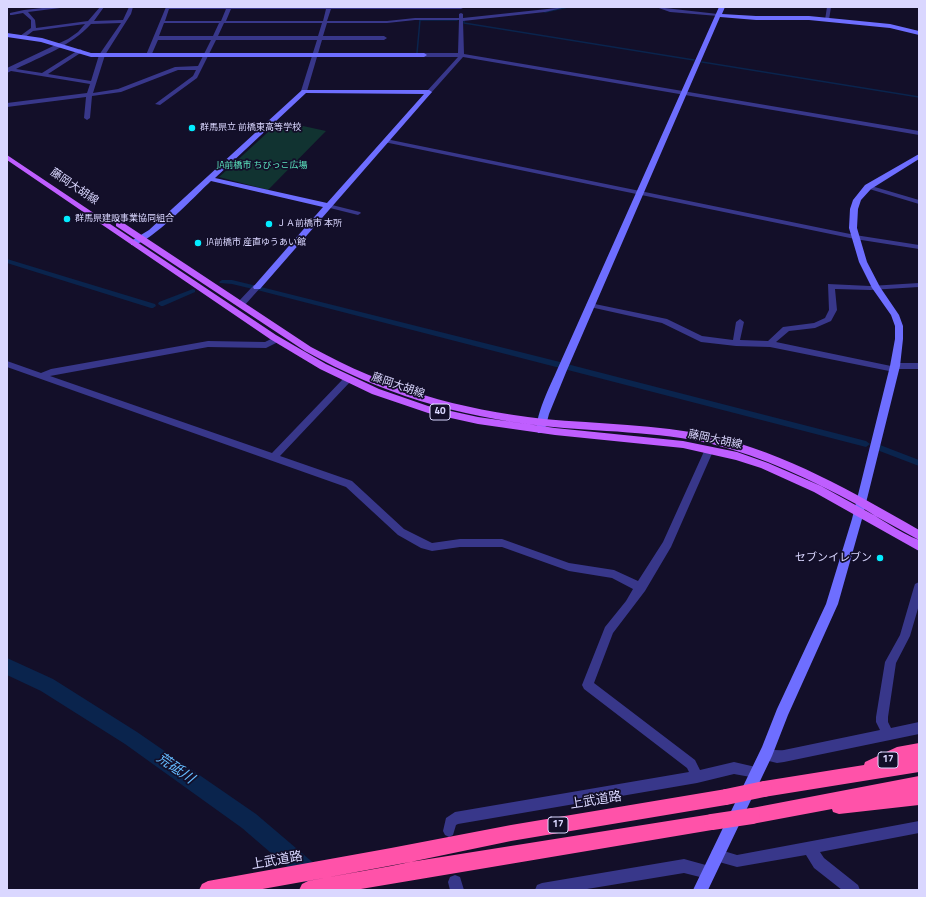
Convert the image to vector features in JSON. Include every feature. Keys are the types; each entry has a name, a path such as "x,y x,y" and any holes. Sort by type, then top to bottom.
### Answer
{"highway":[{"name":"17","path":"859,774 897,756 919,751"},
{"name":"上武道路","path":"212,889 247,884 391,857 511,832 919,764"},
{"name":"17","path":"308,890 410,871 797,809 869,793 919,784"},
{"name":"17","path":"797,809 919,798"}],"main road":[{"name":"藤岡大胡線","path":"7,150 277,339 347,380 402,402 499,425 658,433 710,440 780,462 826,483 919,546"},
{"name":"藤岡大胡線","path":"7,157 138,241 241,304 328,361 378,385 436,404 541,426 708,449 755,462 799,479 919,535"}],"street":[{"path":"12,14 25,9 66,7"},
{"path":"8,70 80,34 102,7"},
{"path":"87,118 89,95 102,55 129,14 131,7"},
{"path":"149,54 157,38 168,7 462,8 461,55 241,304"},
{"path":"158,104 195,77 230,7"},
{"path":"163,22 387,22 415,19 461,19 562,7"},
{"path":"658,7 670,11 718,15 756,18 793,17 888,26 919,33"},
{"path":"541,426 562,370 590,305 722,7"},
{"path":"827,20 829,7"},
{"path":"138,241 152,232 211,179 304,91 329,8"},
{"path":"22,37 34,28 33,20 25,9"},
{"path":"31,30 90,23 124,21"},
{"path":"7,35 60,45 91,55 461,55 919,133"},
{"path":"157,38 384,38"},
{"path":"43,75 80,51"},
{"path":"7,105 119,91 177,68 199,68"},
{"path":"8,70 93,83"},
{"path":"304,91 429,92"},
{"path":"386,141 641,192 855,238 919,247"},
{"path":"700,890 765,755 782,713 832,604 860,507 895,368 899,339 899,326 866,269 855,238 852,220 854,209 857,200 868,187 919,156"},
{"path":"211,179 358,213"},
{"path":"868,187 919,202"},
{"path":"770,344 786,329 818,325 830,318 834,309 831,286 876,288 919,285"},
{"path":"590,305 664,321 701,339 736,343 770,344 895,368 919,366"},
{"path":"736,343 740,322"},
{"path":"41,376 51,372 195,346 214,344 266,345 277,339"},
{"path":"7,364 349,484 401,532 426,545 432,547 460,543 502,543 569,567 614,574 641,588"},
{"path":"273,458 347,380"},
{"path":"697,777 691,764 588,685 609,630 641,588 667,544 708,449"},
{"path":"888,735 882,722 882,717 890,662 905,636 919,587"},
{"path":"765,755 777,757 784,756 919,728"},
{"path":"449,831 450,822 455,818 697,777 734,768 756,772"},
{"path":"717,855 737,861 919,827"},
{"path":"809,847 819,863 853,890"},
{"path":"542,890 684,866 708,872"}],"green space":[{"name":"JA前橋市 ちびっこ広場","path":"280,121 326,131 268,190 219,177"}],"waterway":[{"path":"545,12 568,7"},
{"path":"417,53 420,20 457,20"},
{"path":"464,20 464,23 694,60"},
{"path":"702,62 919,97"},
{"path":"7,261 153,306"},
{"path":"222,282 232,282 261,289 560,365"},
{"path":"161,304 193,291"},
{"path":"567,367 714,405"},
{"path":"719,406 866,444"},
{"path":"880,448 919,463"},
{"name":"荒砥川","path":"7,666 47,685 131,738 249,821 330,890"}],"place":[{"name":"群馬県立 前橋東高等学校","path":"192,128"},
{"name":"群馬県建設事業協同組合","path":"67,219"},
{"name":"ＪＡ前橋市 本所","path":"269,224"},
{"name":"JA前橋市 産直ゆうあい館","path":"198,243"},
{"name":"セブンイレブン","path":"880,558"}]}
